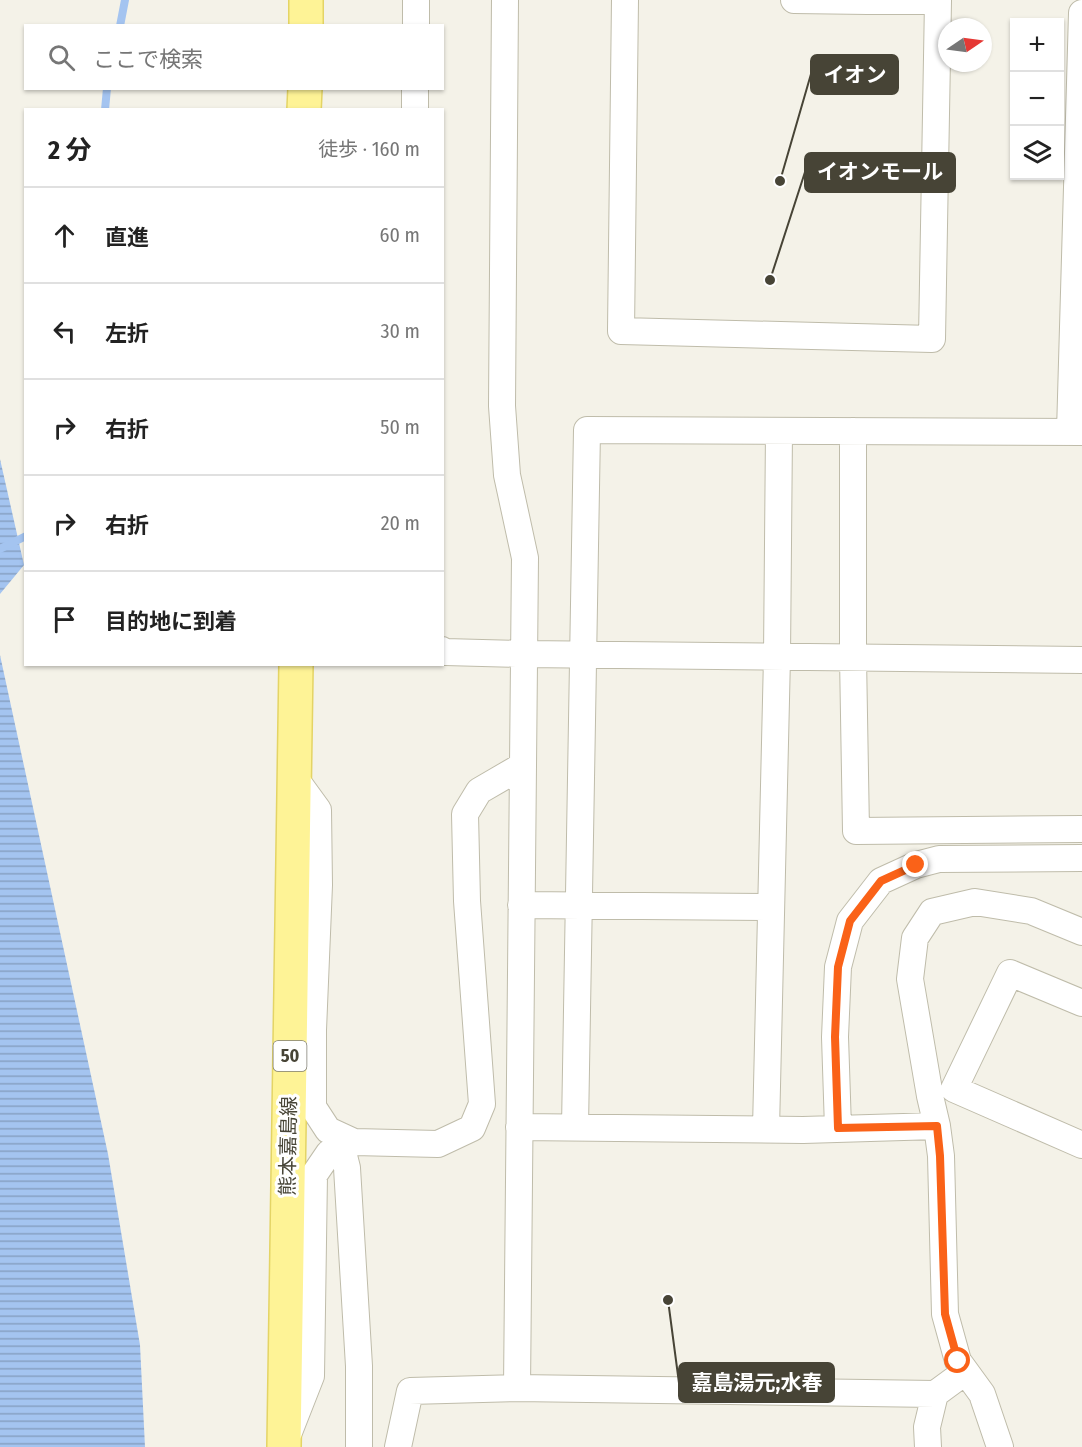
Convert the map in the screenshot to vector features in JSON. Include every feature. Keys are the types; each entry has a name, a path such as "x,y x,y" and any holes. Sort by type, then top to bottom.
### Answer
{"main road":[{"path":"306,0 306,24"},
{"path":"304,108 305,90"},
{"name":"熊本嘉島線","path":"284,1445 296,666"}],"street":[{"path":"416,0 416,24"},
{"path":"505,0 502,406 507,475 525,558 517,1388"},
{"path":"624,0 621,331 932,339 938,1 794,0"},
{"path":"575,1127 587,430 1076,432 1082,13"},
{"path":"415,108 416,90"},
{"path":"766,1129 777,657 778,431"},
{"path":"853,431 856,831 1082,829"},
{"path":"444,651 1082,660"},
{"path":"284,1445 311,1376 314,1175 329,1153 348,1145 438,1144 472,1128 482,1104 467,901 465,814 479,791 522,766"},
{"path":"294,777 318,810 319,885 313,1030 313,1107 328,1130 348,1145"},
{"path":"838,1128 835,1037 838,967 850,921 881,881 916,865 939,859 1082,858"},
{"path":"942,1092 910,979 915,938 932,912 975,902 1031,911 1082,932"},
{"path":"521,905 771,907"},
{"path":"1000,1447 982,1394 958,1361 945,1314 937,1126 942,1092 1010,973 1082,1003"},
{"path":"942,1092 1082,1145"},
{"path":"519,1127 803,1130 937,1126"},
{"path":"348,1145 347,1168 358,1354 359,1447"},
{"path":"398,1447 410,1391 517,1388 935,1394 965,1372"},
{"path":"928,1447 927,1426 935,1394"}],"water":[{"path":"0,459 24,565 0,594"},
{"path":"0,655 108,1154 140,1345 145,1447 0,1447"}],"waterway":[{"path":"120,24 125,0"},
{"path":"105,108 107,90"},
{"path":"0,549 24,537"}],"place":[{"name":"イオン","path":"780,181"},
{"name":"イオンモール","path":"770,280"},
{"name":"嘉島湯元;水春","path":"668,1300"}],"route":[{"path":"916,865 881,881 850,921 838,967 835,1037 838,1128 937,1126 945,1314 958,1361"}]}
